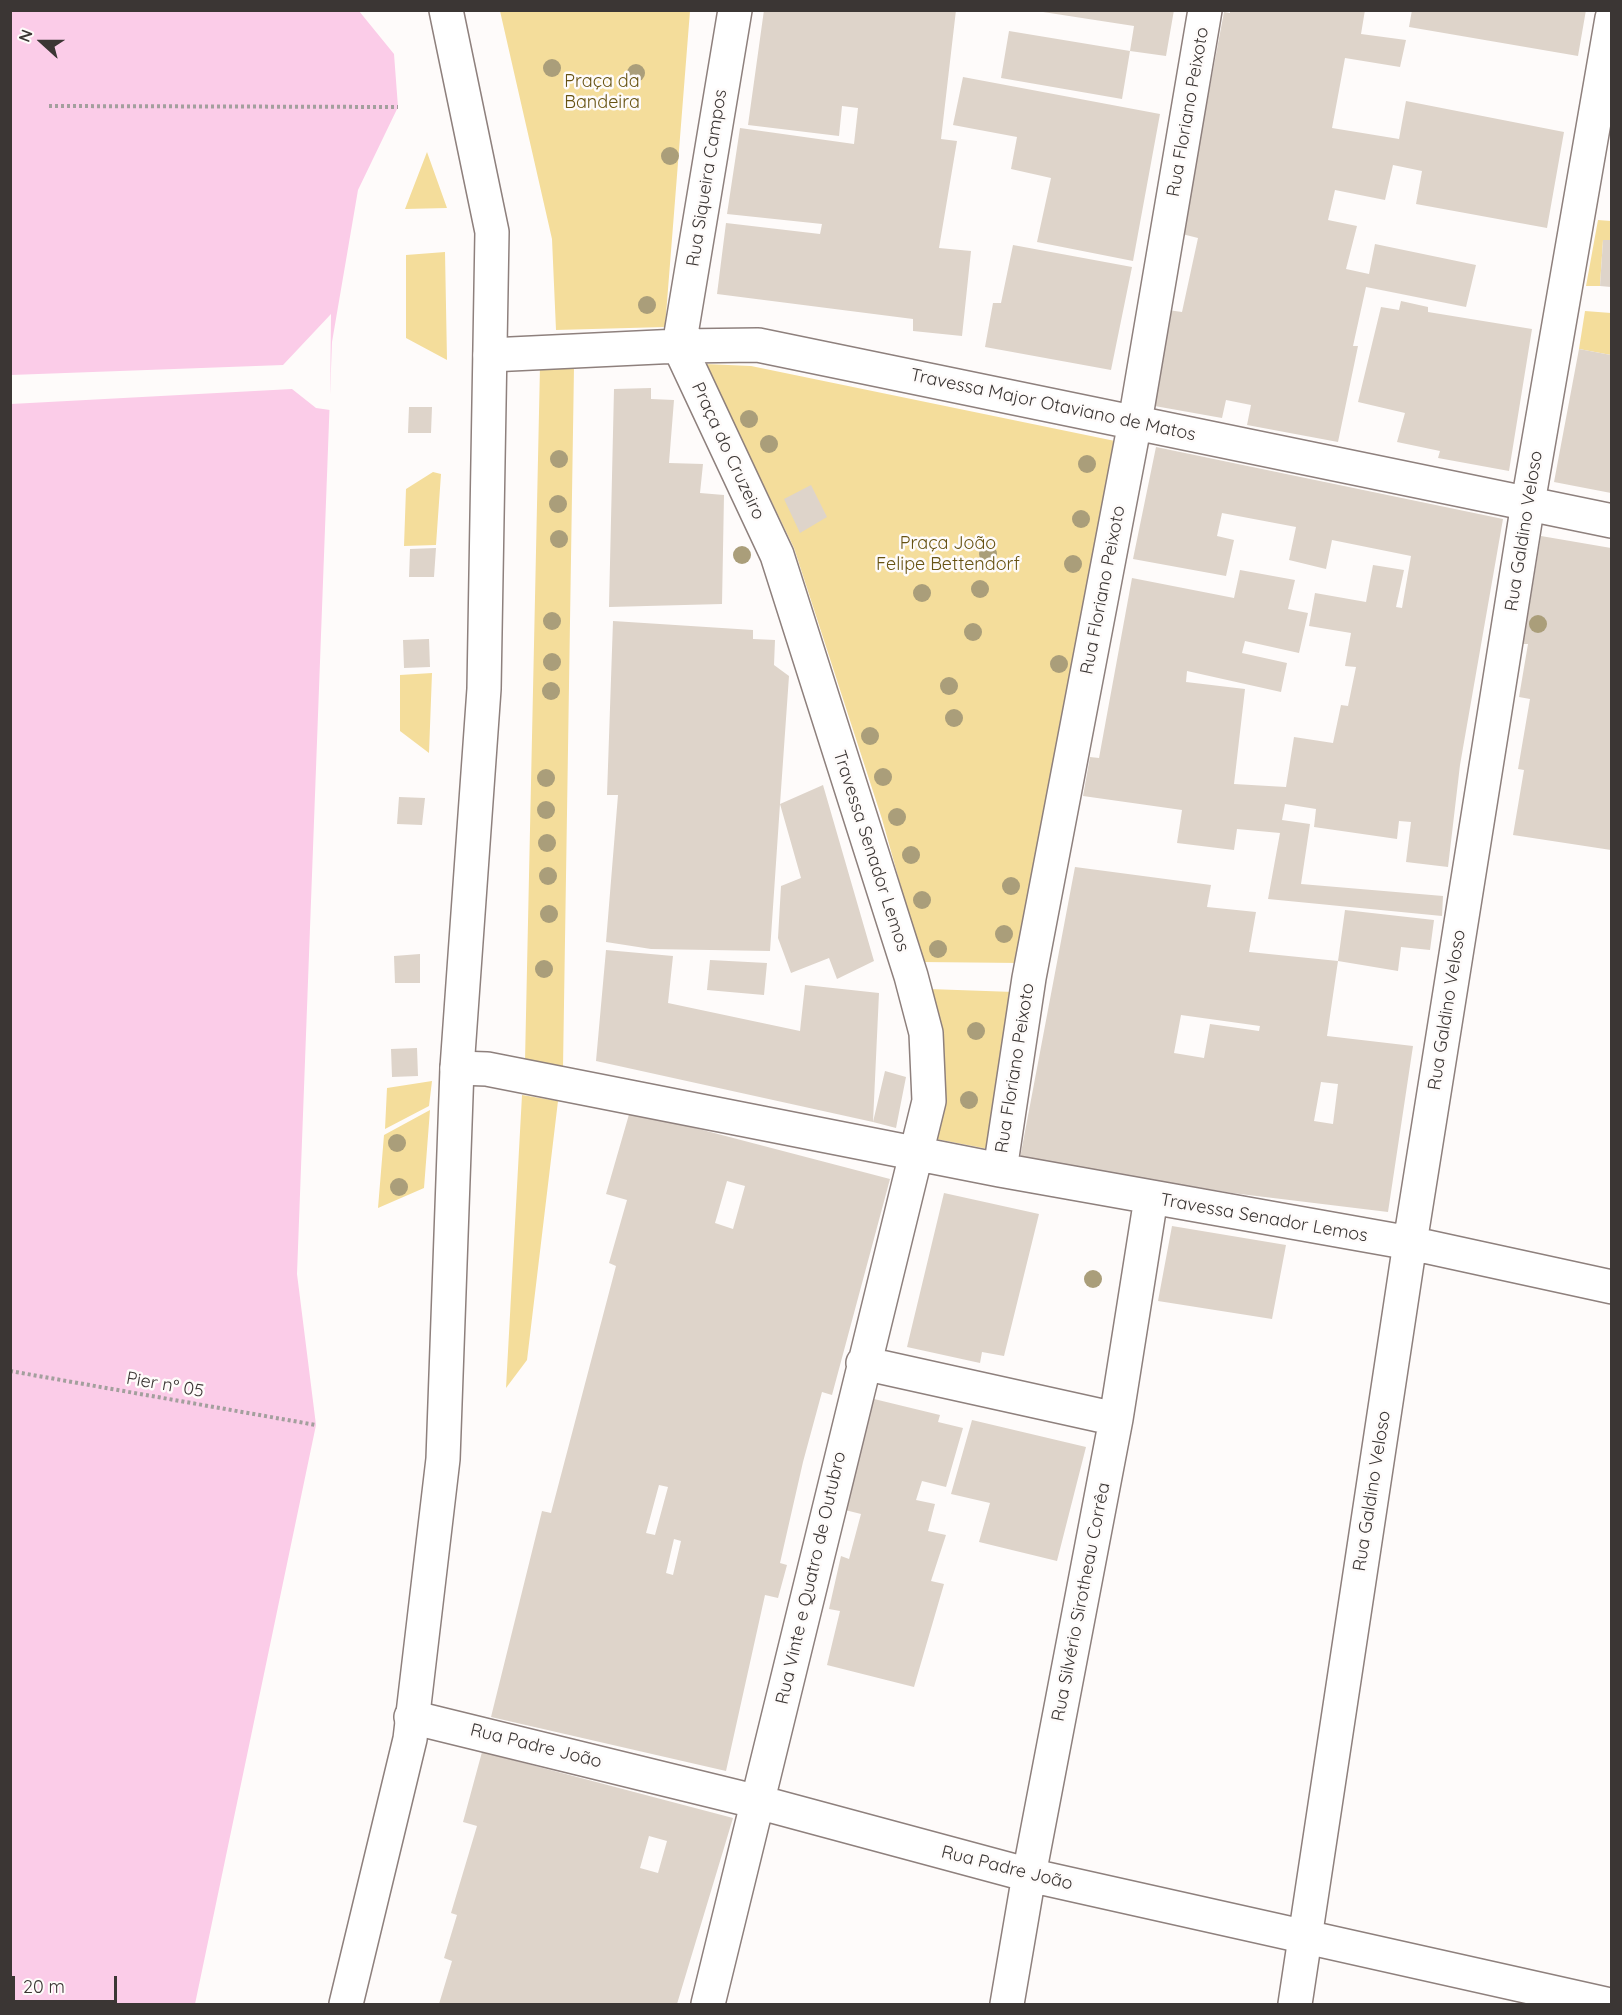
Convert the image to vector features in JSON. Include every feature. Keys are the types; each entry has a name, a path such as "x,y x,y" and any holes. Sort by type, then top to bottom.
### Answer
{"street":[{"path":"346,2004 410,1739 443,1459 457,1068 484,689 492,232 447,10"},
{"name":"Rua Siqueira Campos","path":"679,346 735,10"},
{"name":"Rua Floriano Peixoto","path":"1000,1170 1029,978 1135,422 1205,10"},
{"name":"Rua Galdino Veloso","path":"1295,2004 1410,1243 1528,503 1611,18"},
{"name":"Travessa Major Otaviano de Matos","path":"490,355 679,346 758,345 1611,521"},
{"name":"Praça do Cruzeiro","path":"679,346 777,555"},
{"name":"Travessa Senador Lemos","path":"777,555 911,976 926,1033 929,1101 916,1152"},
{"name":"Travessa Senador Lemos","path":"457,1068 487,1069 1000,1170 1410,1243 1611,1287"},
{"name":"Rua Vinte e Quatro de Outubro","path":"708,2004 916,1152"},
{"name":"Rua Silvério Sirotheau Corrêa","path":"1007,2004 1029,1875 1116,1419 1150,1198"},
{"path":"863,1363 1116,1419"},
{"name":"Rua Padre João","path":"411,1717 758,1802 1029,1875 1606,2004"}],"path":[{"path":"49,106 398,107"},
{"name":"Pier n° 05","path":"10,1371 316,1425"}],"green space":[{"name":"Praça da Bandeira","path":"500,11 690,11 665,327 556,330 552,239"},
{"path":"427,152 447,208 405,209"},
{"path":"1598,220 1611,221 1611,240 1603,240 1600,286 1586,286"},
{"path":"445,252 447,360 406,338 406,255"},
{"path":"1585,311 1611,313 1611,355 1579,349"},
{"name":"Praça João Felipe Bettendorf","path":"705,364 751,366 1115,441 1020,963 922,962 882,819 794,548"},
{"path":"540,366 574,367 563,1067 525,1061"},
{"path":"433,472 441,474 436,545 404,546 406,489"},
{"path":"432,673 429,753 400,731 400,675"},
{"path":"929,989 1014,992 988,1149 936,1139"},
{"path":"432,1081 429,1106 385,1129 387,1088"},
{"path":"522,1095 558,1101 527,1360 506,1388"},
{"path":"430,1110 424,1188 378,1208 384,1135"}],"shaded area":[{"path":"11,11 359,11 394,54 398,107 358,190 332,342 297,1274 316,1425 195,2004 11,2004"}],"pier":[{"path":"331,314 330,410 316,408 292,389 11,404 11,375 283,365"}],"building":[{"path":"764,10 956,10 941,139 957,141 939,248 971,251 962,336 913,331 913,319 717,294 726,223 820,234 822,224 727,214 740,128 854,144 858,108 842,106 839,136 748,125"},
{"path":"1030,10 1174,10 1166,56 1130,51 1134,26"},
{"path":"1230,10 1365,10 1361,34 1406,40 1400,67 1345,58 1332,128 1399,139 1406,101 1564,132 1547,228 1416,204 1422,171 1393,165 1385,200 1335,190 1328,220 1357,226 1346,269 1369,274 1375,244 1476,265 1466,307 1366,287 1353,346 1358,346 1338,442 1247,425 1251,405 1226,400 1222,418 1149,405 1168,310 1182,312 1198,238 1182,234 1224,12 1230,13"},
{"path":"1412,10 1586,10 1578,56 1409,27"},
{"path":"1009,31 1130,51 1122,99 1001,78"},
{"path":"963,77 1160,114 1133,261 1037,242 1051,178 1011,169 1017,137 953,125"},
{"path":"1603,240 1611,240 1611,287 1600,286"},
{"path":"1013,245 1132,267 1111,370 985,347 993,303 1001,303"},
{"path":"1401,301 1428,307 1428,312 1532,329 1509,471 1438,458 1440,451 1397,442 1405,413 1358,402 1381,307 1399,310"},
{"path":"1579,349 1611,355 1611,493 1554,482"},
{"path":"651,388 651,399 674,400 669,463 703,464 700,493 724,495 722,604 609,607 614,389"},
{"path":"409,407 432,407 431,433 408,433"},
{"path":"1156,447 1503,519 1460,765 1448,867 1406,862 1411,822 1399,821 1397,839 1314,827 1316,809 1285,804 1282,820 1310,824 1301,884 1443,896 1442,916 1268,899 1280,833 1237,829 1234,850 1177,843 1182,810 1083,796 1090,757 1099,758 1132,578 1234,598 1240,570 1295,580 1288,609 1308,613 1299,653 1245,641 1242,653 1287,663 1281,692 1187,671 1186,682 1245,689 1234,784 1286,787 1294,737 1333,743 1341,705 1348,706 1356,667 1345,666 1351,633 1309,626 1315,593 1366,602 1373,565 1404,570 1396,607 1402,608 1411,556 1332,540 1326,569 1289,560 1296,527 1222,513 1217,536 1234,540 1226,576 1133,559"},
{"path":"811,485 827,517 800,533 784,499"},
{"path":"1541,536 1611,548 1611,850 1513,835 1524,770 1518,769 1530,699 1519,697 1528,644 1523,644"},
{"path":"436,548 434,577 409,577 410,549"},
{"path":"613,621 753,630 753,639 775,640 774,665 789,676 770,951 651,949 606,942 618,795 607,795"},
{"path":"429,639 430,667 404,668 403,640"},
{"path":"823,785 874,961 837,979 829,958 791,973 778,938 781,886 801,878 780,804"},
{"path":"399,797 425,798 422,825 397,824"},
{"path":"1075,867 1211,885 1207,907 1256,912 1249,952 1338,961 1327,1036 1413,1046 1388,1212 1232,1193 1020,1158","holes":["1181,1015 1260,1026 1259,1031 1210,1024 1204,1058 1174,1053","1321,1082 1338,1084 1333,1124 1314,1121"]},
{"path":"1345,910 1434,920 1430,950 1401,947 1398,971 1338,961"},
{"path":"606,950 673,956 668,1003 800,1031 805,985 879,993 873,1122 596,1061"},
{"path":"420,954 420,983 395,983 394,956"},
{"path":"710,960 767,963 764,995 707,990"},
{"path":"417,1048 418,1076 392,1077 391,1049"},
{"path":"885,1071 906,1077 896,1128 873,1122"},
{"path":"630,1111 890,1179 832,1395 822,1392 803,1462 780,1563 787,1565 778,1598 765,1595 726,1771 491,1717 542,1511 551,1513 616,1266 609,1263 627,1200 606,1194","holes":["727,1181 745,1186 733,1229 715,1223","659,1485 668,1487 655,1535 646,1533","674,1539 681,1541 673,1575 666,1573"]},
{"path":"944,1193 1039,1214 1004,1356 982,1352 980,1363 907,1347"},
{"path":"1172,1226 1286,1245 1272,1319 1158,1301"},
{"path":"874,1399 940,1415 938,1422 963,1428 946,1487 922,1481 916,1500 935,1504 928,1531 946,1535 931,1581 944,1584 914,1687 827,1665 840,1611 829,1609 841,1556 849,1559 861,1514 845,1510"},
{"path":"972,1420 1086,1447 1057,1561 979,1542 990,1503 951,1494"},
{"path":"482,1752 733,1818 677,2004 439,2004 452,1961 444,1958 457,1915 451,1913 477,1826 463,1822","holes":["649,1836 667,1841 658,1873 640,1868"]}]}
